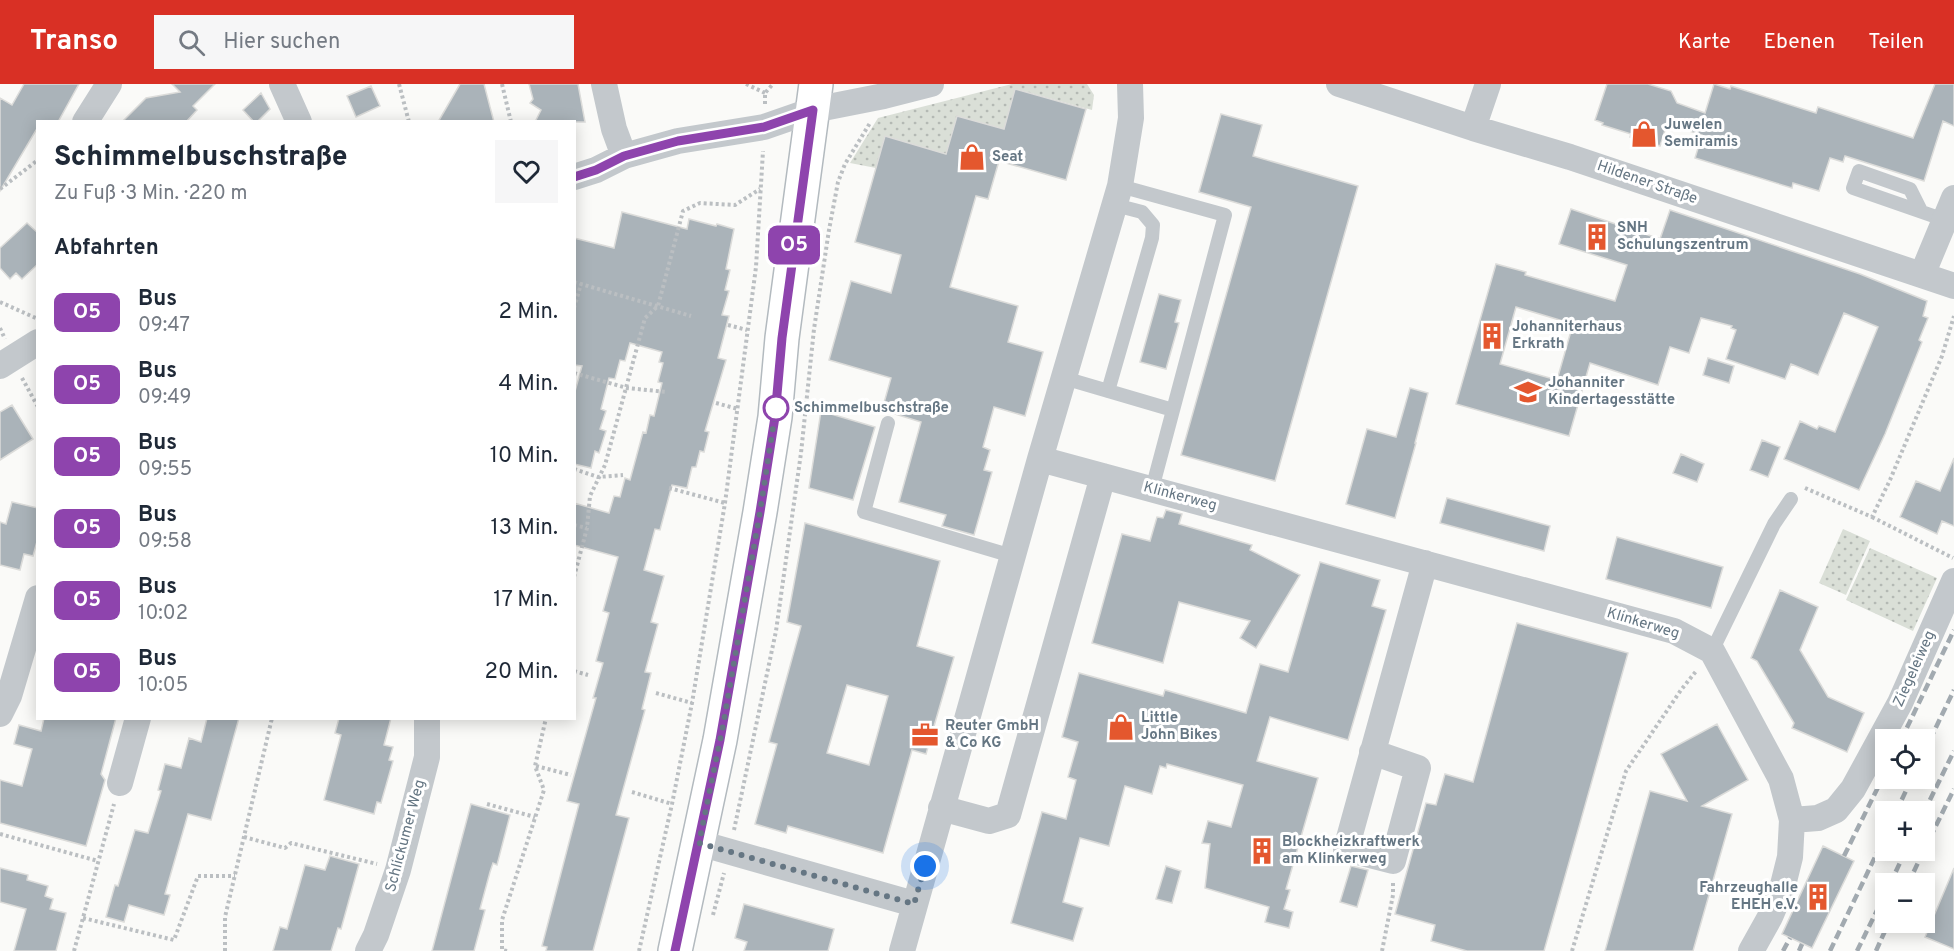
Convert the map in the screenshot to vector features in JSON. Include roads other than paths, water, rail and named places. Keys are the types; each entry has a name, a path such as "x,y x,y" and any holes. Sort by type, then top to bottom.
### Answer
{"main road":[{"path":"675,951 720,740 760,512 775,417 782,338 814,97"}],"street":[{"path":"86,120 109,84"},
{"path":"282,84 298,120"},
{"path":"604,84 614,129 624,156"},
{"path":"576,176 596,170 624,156 678,141 764,127 814,97 884,96 931,84"},
{"path":"902,951 1012,556 1118,196 1131,118 1130,84"},
{"name":"Hildener Straße","path":"1339,84 1570,157 1954,286"},
{"path":"1473,128 1488,84"},
{"path":"1922,275 1950,209"},
{"path":"7,362 36,343"},
{"name":"Klinkerweg","path":"1040,459 1674,631 1712,651"},
{"path":"941,808 989,821 1008,814 1103,476"},
{"path":"1372,752 1418,768 1393,861 1346,849 1372,752 1425,563"},
{"name":"Ziegeleiweg","path":"1792,820 1818,818 1836,810 1853,789 1900,703 1954,581"},
{"path":"0,714 9,696 36,605"},
{"path":"1712,651 1781,779 1792,820 1790,856 1782,889 1751,951"},
{"path":"120,783 137,720"},
{"name":"Schlickumer Weg","path":"368,951 376,935 398,870 427,757 427,720"},
{"path":"699,843 914,904"}],"lane":[{"path":"1108,391 1152,238 1153,225 1142,212 1118,196"},
{"path":"1118,196 1225,215 1152,489"},
{"path":"1921,211 1950,209"},
{"path":"1064,378 1173,410"},
{"path":"888,423 864,512 1012,556"},
{"path":"1712,651 1774,524 1791,499"}],"railway":[{"path":"1906,729 1954,630"},
{"path":"1935,729 1954,690"},
{"path":"1929,801 1954,751"},
{"path":"1844,856 1877,789"},
{"path":"1901,801 1907,789"},
{"path":"1935,828 1954,789"},
{"path":"1830,951 1875,857"},
{"path":"1895,873 1901,861"},
{"path":"1913,873 1919,861"},
{"path":"1857,951 1875,914"},
{"path":"1876,951 1884,933"},
{"path":"1783,951 1790,938"},
{"path":"1799,951 1802,944"}],"place":[{"name":"Juwelen Semiramis","path":"1644,134"},
{"name":"Seat","path":"972,157"},
{"name":"SNH Schulungszentrum","path":"1597,237"},
{"name":"Johanniterhaus Erkrath","path":"1492,336"},
{"name":"Johanniter Kindertagesstätte","path":"1528,392"},
{"name":"Schimmelbuschstraße","path":"776,408"},
{"name":"Little John Bikes","path":"1121,727"},
{"name":"Reuter GmbH & Co KG","path":"925,735"},
{"name":"Blockheizkraftwerk am Klinkerweg","path":"1262,851"},
{"name":"Fahrzeughalle EHEH e.V.","path":"1818,897"}]}
